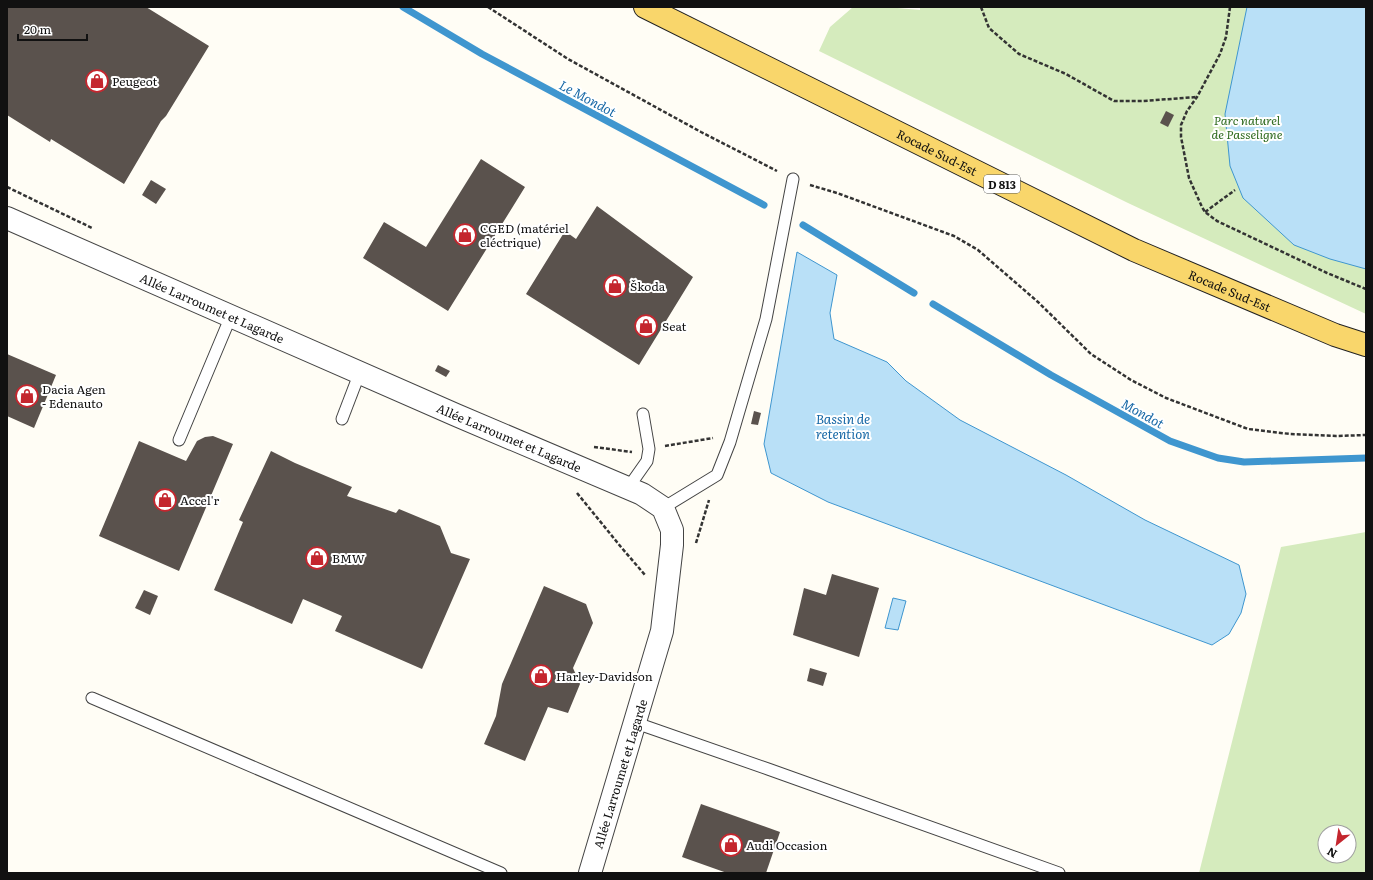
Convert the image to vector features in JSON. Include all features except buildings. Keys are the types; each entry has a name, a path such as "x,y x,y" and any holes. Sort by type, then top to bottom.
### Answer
{"main road":[{"name":"Rocade Sud-Est","path":"645,7 1134,250 1335,335 1366,345"}],"street":[{"name":"Allée Larroumet et Lagarde","path":"7,218 463,418 642,494 663,508 672,530 672,545 662,631 636,723 590,873"}],"lane":[{"path":"663,508 717,475 731,436 766,319 792,184"},
{"path":"179,440 231,316"},
{"path":"342,419 360,372"},
{"path":"628,488 647,461 649,449 644,414"},
{"path":"92,698 501,873"},
{"path":"636,723 1059,873"}],"path":[{"path":"488,7 568,59 792,184 844,196 954,236 978,250 1000,268 1038,302 1091,354 1131,380 1166,398 1248,429 1290,434 1336,436 1366,435"},
{"path":"981,7 989,28 1019,54 1066,74 1114,101 1143,101 1197,97"},
{"path":"1230,7 1226,37 1220,54 1197,97 1187,111 1181,125 1181,137 1189,178 1205,212 1217,221 1327,273 1366,289"},
{"path":"7,187 96,230"},
{"path":"1205,212 1235,190"},
{"path":"589,446 635,452 680,442 731,436"},
{"path":"695,548 717,475"}],"green space":[{"name":"Parc naturel de Passeligne","path":"853,7 886,7 920,10 920,7 1366,7 1366,314 1128,203 819,51 830,27"},
{"path":"1366,532 1366,873 1199,873 1281,547"}],"water":[{"path":"1247,7 1366,7 1366,269 1330,259 1294,245 1243,198 1230,166 1225,114"},
{"name":"Bassin de retention","path":"797,252 837,275 830,313 834,339 887,362 906,381 960,420 1066,475 1145,520 1239,565 1246,594 1241,613 1229,634 1212,645 828,502 771,473 764,444"},
{"path":"893,598 906,601 898,630 885,628"}],"waterway":[{"name":"Le Mondot","path":"403,7 482,54 764,205"},
{"path":"803,225 914,293"},
{"name":"Mondot","path":"933,304 1051,375 1170,441 1218,458 1244,462 1366,458"}],"place":[{"name":"Peugeot","path":"97,81"},
{"name":"CGED (matériel eléctrique)","path":"465,235"},
{"name":"Škoda","path":"615,286"},
{"name":"Seat","path":"646,326"},
{"name":"Dacia Agen - Edenauto","path":"27,396"},
{"name":"Accel'r","path":"165,500"},
{"name":"BMW","path":"317,558"},
{"name":"Harley-Davidson","path":"541,676"},
{"name":"Audi Occasion","path":"731,845"}]}
